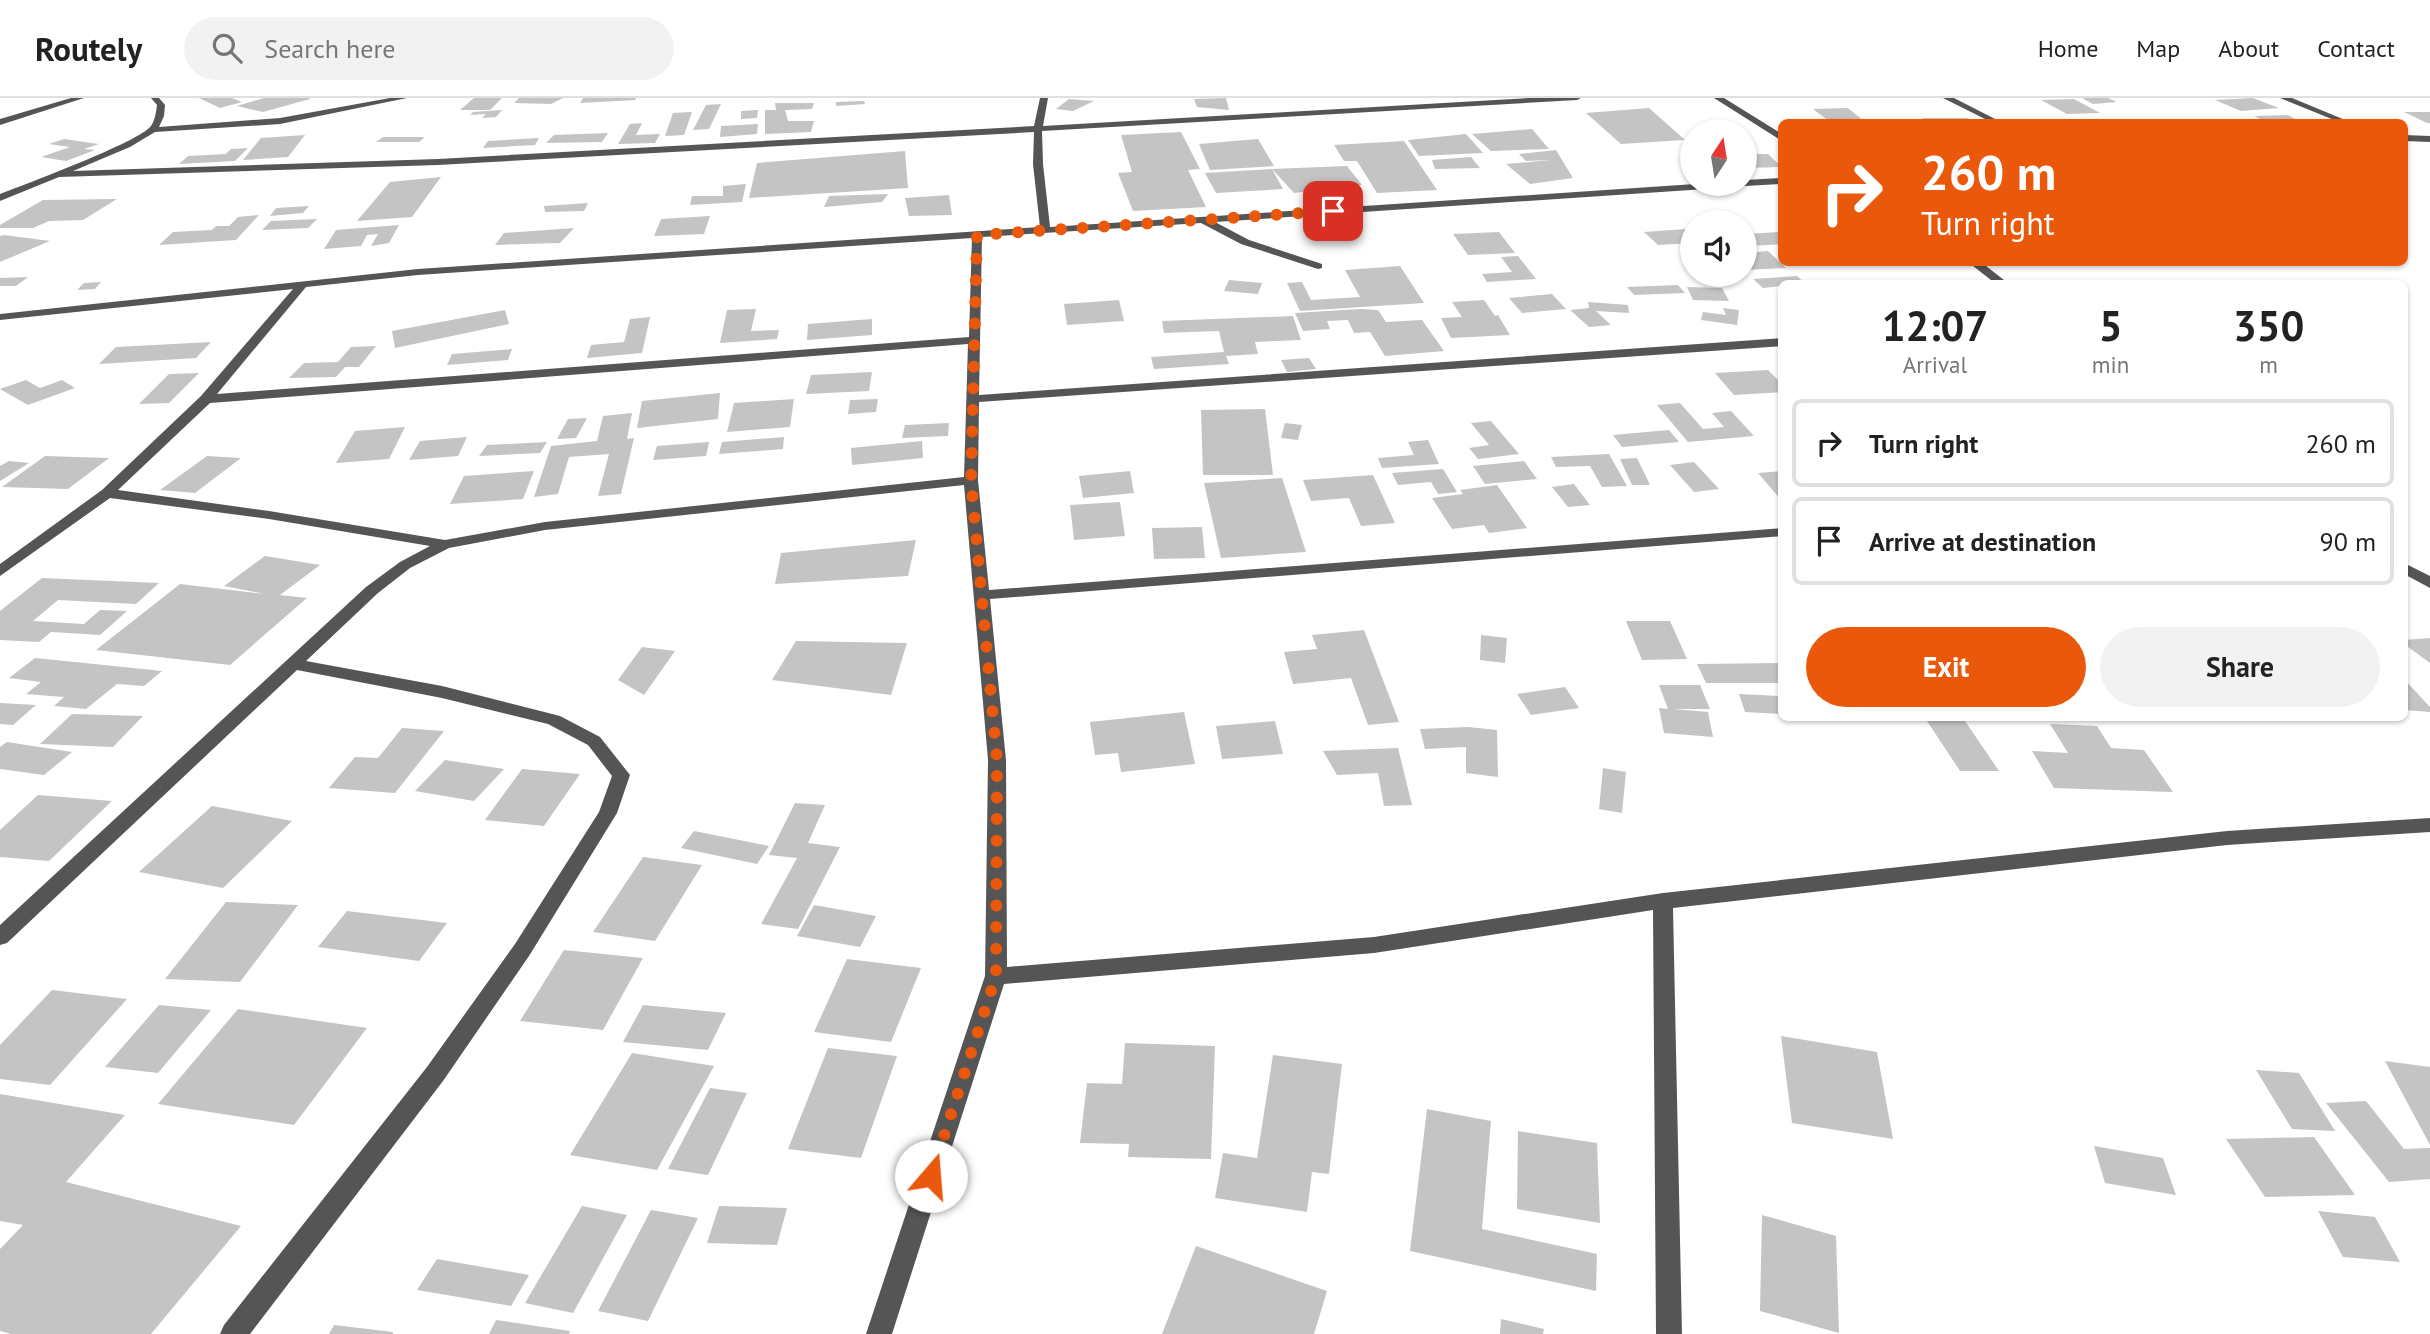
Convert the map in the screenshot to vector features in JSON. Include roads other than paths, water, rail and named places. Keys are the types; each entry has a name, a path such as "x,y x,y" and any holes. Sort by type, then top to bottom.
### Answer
{"street":[{"path":"0,122 80,98"},
{"path":"153,130 160,116 161,105 155,98"},
{"path":"0,198 127,145 153,130 280,121 403,98"},
{"path":"1044,98 1039,114 1038,176 1046,231"},
{"path":"57,174 246,171 449,163 1294,112 1577,98"},
{"path":"1718,98 1778,136"},
{"path":"1947,98 1991,119"},
{"path":"2284,98 2338,119"},
{"path":"2408,138 2430,139"},
{"path":"1757,182 1778,181"},
{"path":"0,317 304,283 623,257 1680,188"},
{"path":"1204,220 1261,248 1318,266"},
{"path":"879,1334 996,976 997,760 971,481 977,235"},
{"path":"1979,266 1998,280"},
{"path":"0,571 107,494 206,399 304,283"},
{"path":"206,399 975,340"},
{"path":"972,400 1778,342"},
{"path":"0,937 372,590 405,565 445,544 545,526 971,481"},
{"path":"107,494 269,515 445,544"},
{"path":"981,595 1778,533"},
{"path":"2408,569 2430,583"},
{"path":"233,1334 435,1074 522,950 608,813 621,775 594,741 554,720 442,692 294,664"},
{"path":"996,976 1374,945 1663,901 2227,838 2430,825"},
{"path":"1663,901 1669,1334"}]}
